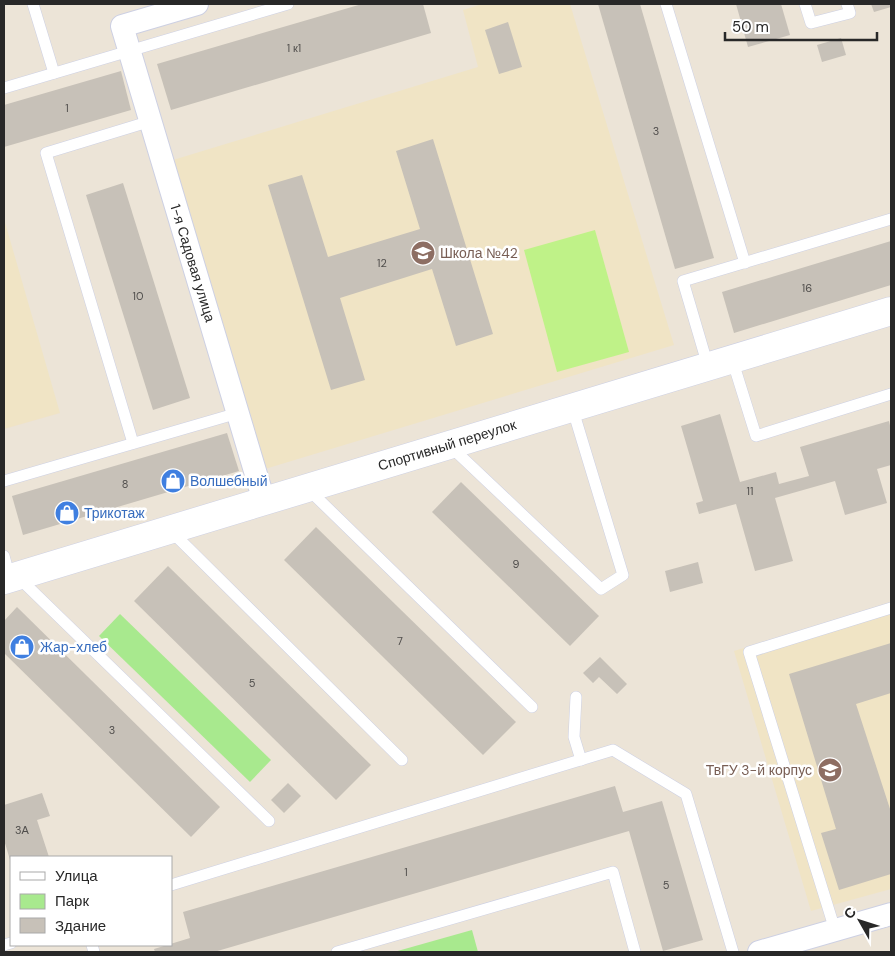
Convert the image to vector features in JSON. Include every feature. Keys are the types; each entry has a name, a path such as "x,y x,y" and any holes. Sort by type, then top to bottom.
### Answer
{"street":[{"path":"128,17 197,4"},
{"name":"1-я Садовая улица","path":"128,17 129,50 264,501"},
{"name":"Спортивный переулок","path":"9,572 264,501 891,310"},
{"path":"759,952 891,914"}],"lane":[{"path":"33,4 54,73"},
{"path":"4,88 288,4"},
{"path":"666,4 744,263"},
{"path":"805,4 811,23 850,13 847,4"},
{"path":"133,443 46,153 150,121"},
{"path":"891,219 683,281 756,436 891,394"},
{"path":"449,445 601,589 623,575 572,407"},
{"path":"4,481 238,413"},
{"path":"307,488 532,707"},
{"path":"169,529 402,760"},
{"path":"9,572 269,822"},
{"path":"835,930 749,652 891,608"},
{"path":"576,697 574,737 581,760"},
{"path":"172,885 613,750 686,794 733,952"},
{"path":"337,952 613,872 636,952"}],"shaded area":[{"name":"Школа №42","path":"482,4 570,4 674,345 265,469 173,160 478,67 463,10"},
{"path":"4,219 60,413 4,429"},
{"name":"ТвГУ 3-й корпус","path":"891,602 891,889 811,911 734,651"}],"green space":[{"path":"595,230 629,352 557,372 524,250"},
{"path":"120,614 271,760 250,782 99,636"},
{"path":"472,930 478,952 394,952"}],"building":[{"path":"362,4 423,4 431,33 171,110 157,64"},
{"path":"598,4 640,4 714,258 675,269"},
{"path":"736,4 781,4 790,35 748,47"},
{"path":"871,4 891,4 891,7 874,12"},
{"path":"508,22 522,67 499,74 485,30"},
{"path":"841,38 846,55 822,62 817,45"},
{"path":"121,71 131,110 4,147 4,105"},
{"path":"433,139 493,334 456,346 432,269 340,298 365,380 331,390 268,185 302,175 328,257 420,229 396,151"},
{"path":"123,183 190,398 153,410 86,195"},
{"path":"891,241 891,285 734,333 722,292"},
{"path":"720,414 740,482 776,472 779,484 809,476 800,447 889,421 891,430 891,465 877,469 887,503 845,515 835,481 775,498 793,561 755,571 736,504 699,514 696,503 703,501 681,426"},
{"path":"227,433 239,471 23,535 12,496"},
{"path":"461,482 599,616 570,646 432,512"},
{"path":"316,527 516,722 483,755 284,560"},
{"path":"698,562 703,583 670,592 665,571"},
{"path":"168,566 371,765 336,800 134,601"},
{"path":"17,607 220,807 191,837 4,653 4,621"},
{"path":"891,643 891,693 856,704 891,812 891,874 839,890 821,833 836,829 789,674"},
{"path":"600,657 627,684 617,694 599,677 593,683 583,673"},
{"path":"288,783 301,796 284,813 271,800"},
{"path":"615,786 623,812 662,801 703,940 663,951 629,831 214,952 155,952 154,949 172,946 172,944 190,938 183,912"},
{"path":"42,793 50,816 37,820 49,856 10,856 10,860 4,840 4,805"}],"place":[{"name":"Школа №42","path":"423,253"},
{"name":"Волшебный","path":"173,481"},
{"name":"Трикотаж","path":"67,513"},
{"name":"Жар-хлеб","path":"22,647"},
{"name":"ТвГУ 3-й корпус","path":"830,770"}]}
